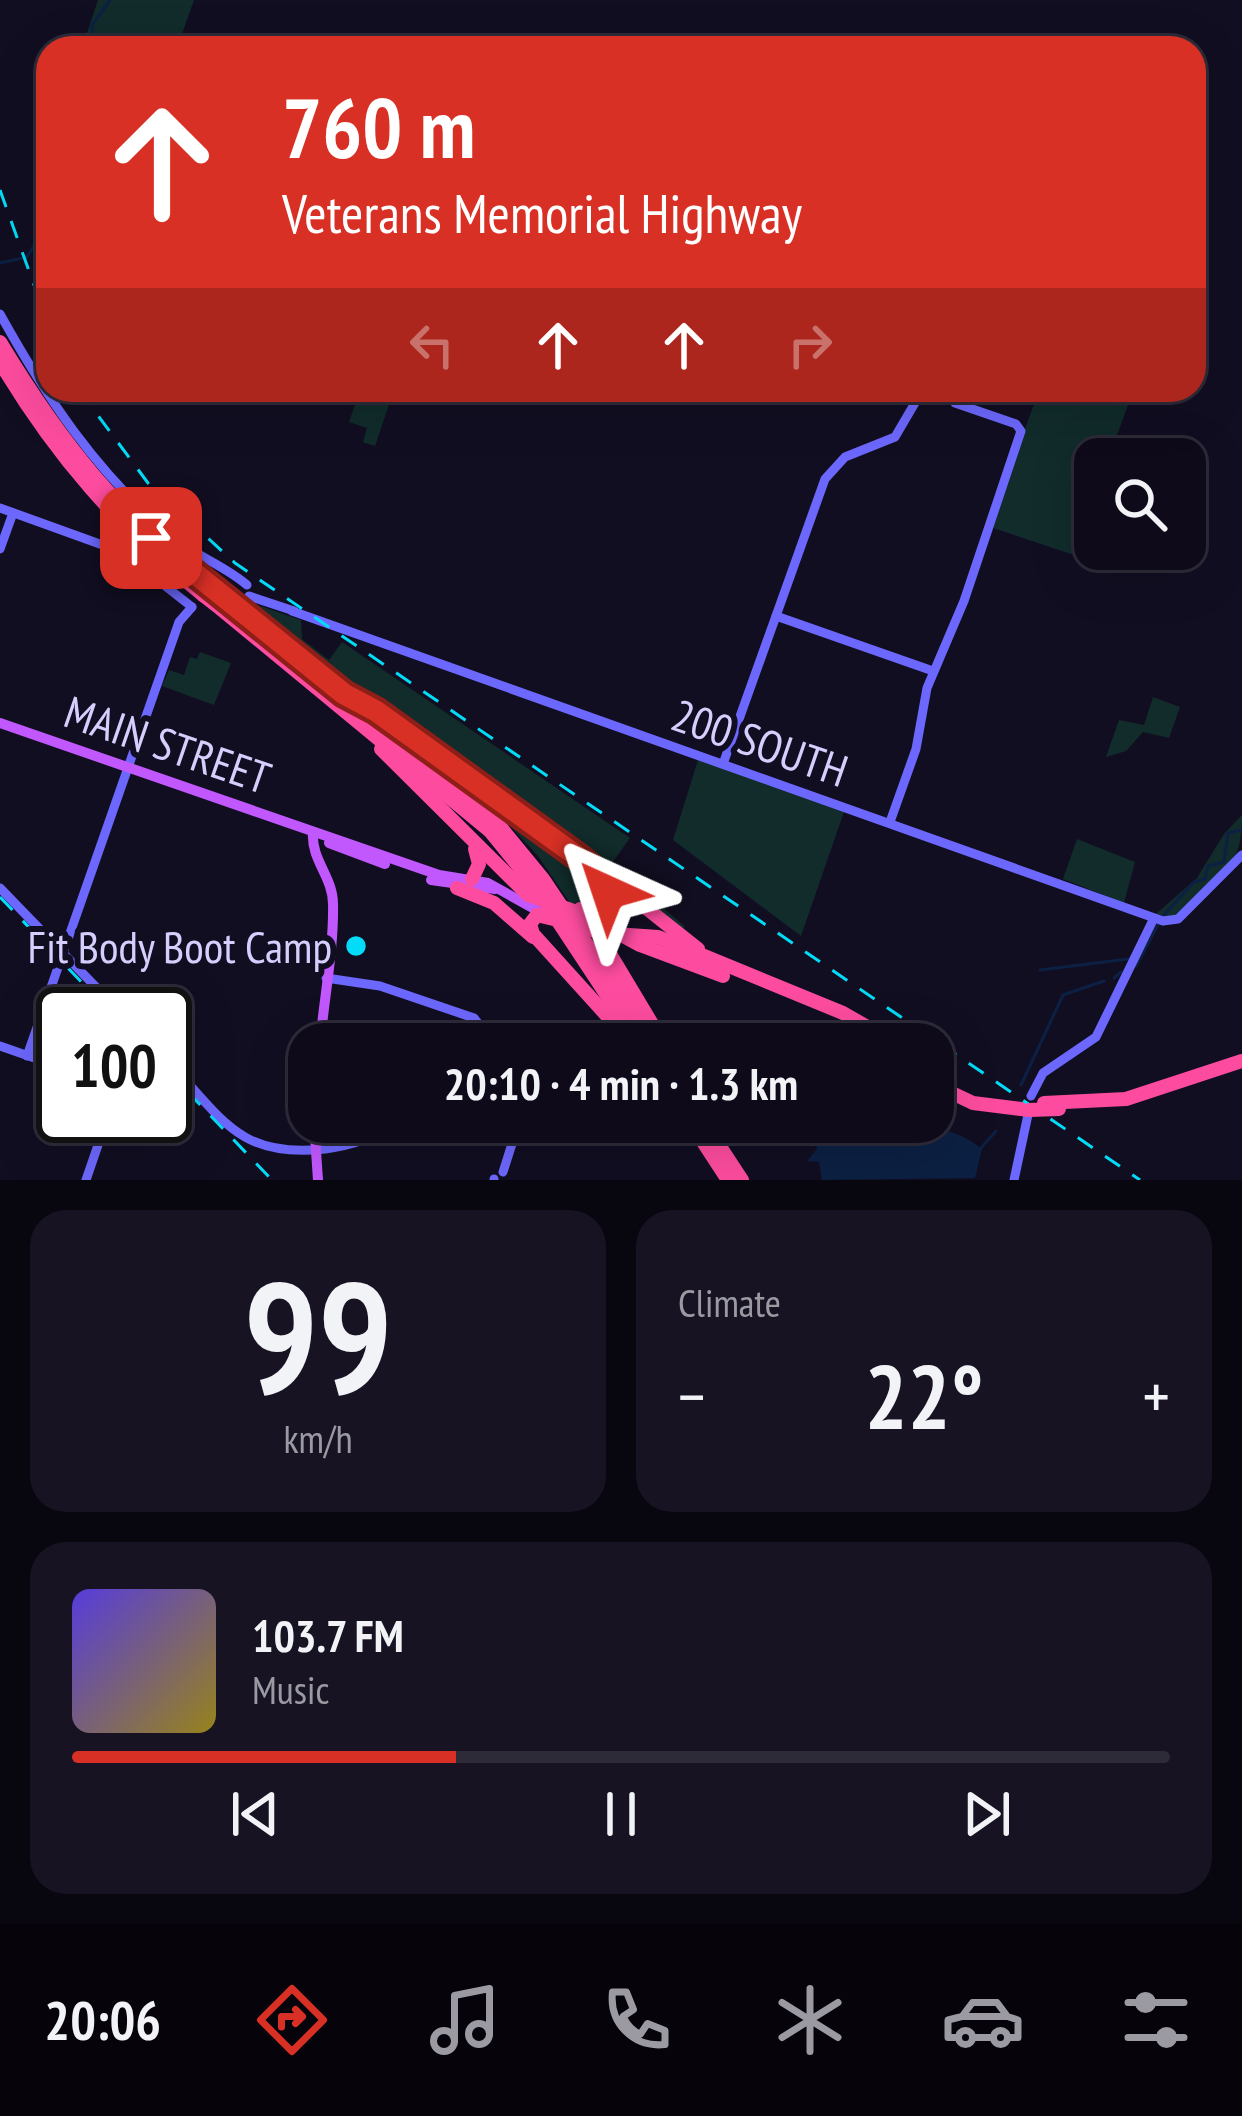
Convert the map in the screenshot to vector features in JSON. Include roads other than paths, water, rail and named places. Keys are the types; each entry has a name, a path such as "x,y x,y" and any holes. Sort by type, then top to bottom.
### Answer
{"highway":[{"path":"0,342 36,396"},
{"path":"0,362 45,435 90,494 231,596 525,894"},
{"path":"40,402 91,478 131,521 231,596 506,832 639,1023"},
{"path":"344,694 376,711 706,954 777,989"},
{"path":"358,723 452,795 496,837 534,885 621,1023"},
{"path":"442,808 478,854 478,873 472,879"},
{"path":"581,859 603,878 608,892 585,922"},
{"path":"457,888 494,903 545,947"},
{"name":"MAIN STREET","path":"525,894 541,909"},
{"path":"615,1023 530,928 541,909 621,933 848,1023"},
{"path":"585,922 658,937 859,1023"},
{"path":"585,922 652,1023"},
{"path":"648,1016 629,967 640,953 660,952"},
{"path":"954,1088 1029,1108 1151,1100 1242,1064"},
{"path":"1009,1106 1064,1106"},
{"path":"706,1143 728,1180"},
{"path":"710,1143 742,1180"}],"main road":[{"name":"MAIN STREET","path":"0,723 439,875 525,894"},
{"name":"MAIN STREET","path":"313,833 346,850 457,888 502,889 541,909"},
{"path":"313,833 318,862 328,882 331,916 322,1023"},
{"path":"313,833 308,846 331,916"},
{"path":"318,862 321,846 346,850"},
{"path":"314,1143 318,1180"}],"street":[{"path":"0,314 36,376"},
{"path":"27,1056 179,622 231,596 228,573 184,546 131,500 52,402"},
{"path":"723,764 829,471 845,457 895,437 913,402"},
{"path":"890,822 917,745 933,671 964,601 1020,428 955,403"},
{"name":"200 SOUTH","path":"0,508 231,596 273,604 1159,919"},
{"path":"0,549 13,513"},
{"path":"776,616 933,671"},
{"path":"1014,1180 1029,1108 1043,1072 1096,1037 1159,919 1178,919 1242,855"},
{"path":"0,888 96,987"},
{"path":"326,978 380,986 480,1023"},
{"path":"0,1046 36,1059"},
{"path":"192,1085 248,1142 283,1153 359,1143"},
{"path":"86,1180 99,1143"},
{"path":"498,1177 511,1143"}],"water":[{"path":"954,1133 982,1149 975,1178 822,1180 819,1162 807,1161 817,1149 815,1143 954,1143"}],"waterway":[{"path":"92,36 92,25 110,0"},
{"path":"0,263 27,257 36,242"},
{"path":"1162,917 1194,882 1205,879 1208,866 1224,862 1228,833 1242,830"},
{"path":"1136,966 1159,923"},
{"path":"1040,970 1128,959"},
{"path":"1114,978 1121,972"},
{"path":"1021,1085 1063,995 1104,981"},
{"path":"981,1148 996,1131"}],"railway":[{"path":"0,190 36,290"},
{"path":"88,402 148,483 235,563 1140,1180"},
{"path":"0,897 86,987"},
{"path":"192,1096 272,1180"}],"place":[{"name":"Fit Body Boot Camp","path":"356,946"}]}
